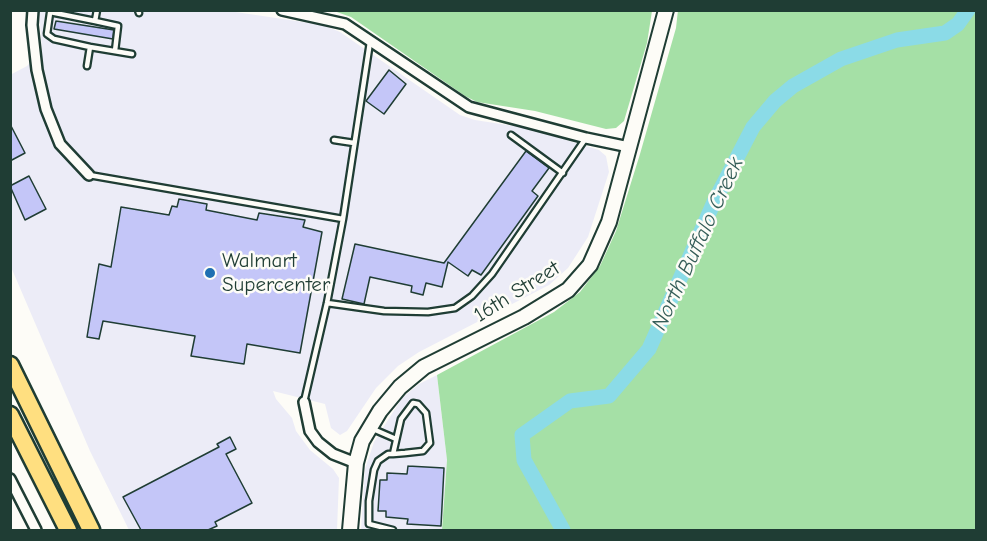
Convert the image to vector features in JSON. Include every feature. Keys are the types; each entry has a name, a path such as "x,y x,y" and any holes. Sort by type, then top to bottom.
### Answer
{"highway":[{"path":"10,351 35,415"},
{"path":"10,365 91,531"},
{"path":"10,415 68,531"}],"street":[{"path":"33,10 32,25 37,70 46,109 60,144 89,175"},
{"path":"282,10 345,24 469,107 629,147"},
{"name":"16th Street","path":"350,531 356,463 362,441 380,411 400,387 424,367 524,317 568,290 590,265 604,233 666,10"},
{"path":"304,402 310,431 318,442 333,454 356,463"},
{"path":"11,480 36,531"}],"lane":[{"path":"95,21 97,10"},
{"path":"116,51 118,26 50,12 46,30 49,37 90,47 132,54"},
{"path":"304,402 327,303 343,219 370,42"},
{"path":"87,66 90,47"},
{"path":"511,135 563,173"},
{"path":"327,303 384,311 428,312 454,308 472,296 492,273 586,138"},
{"path":"334,140 354,143"},
{"path":"89,175 343,219"},
{"path":"393,454 401,419 413,403 418,404 426,413 430,443 423,451 393,454 388,454 378,461 374,470 369,501 369,524 393,531"},
{"path":"370,428 396,439"}],"shaded area":[{"path":"39,11 229,11 323,25 340,32 460,115 475,120 527,128 599,150 606,156 609,172 588,237 568,268 549,285 419,352 398,366 376,388 347,431 340,435 331,428 325,404 273,391 310,450 333,469 339,478 337,530 129,530 90,451 11,267 10,75 27,66 42,50"},
{"path":"437,375 447,460 442,530 361,530 365,469 374,442 402,398 419,384"}],"green space":[{"path":"678,10 976,11 976,530 442,530 447,460 437,375 554,312 580,292 600,266 616,231 640,154 676,28"},
{"path":"334,11 652,11 647,43 624,121 616,128 606,129 535,111 477,102 351,17"}],"building":[{"path":"56,21 114,30 113,39 54,29"},
{"path":"389,70 406,84 384,114 366,101"},
{"path":"10,124 25,153 10,161"},
{"path":"526,151 549,168 532,191 538,196 481,275 472,270 468,276 448,262 442,287 426,283 423,295 411,292 412,286 370,277 364,304 342,299 355,244 444,263"},
{"path":"29,176 46,209 25,220 10,186"},
{"path":"179,199 207,204 206,210 257,220 259,213 305,220 303,227 322,232 300,353 247,344 244,364 191,356 195,336 103,321 99,339 87,337 99,264 111,267 121,207 169,215 172,206 177,207"},
{"path":"230,437 236,449 226,454 252,503 215,522 217,526 208,530 141,530 123,497 219,447 217,444"},
{"path":"408,466 444,468 441,526 407,524 408,519 386,517 386,511 378,511 380,480 387,480 387,473 407,474"}],"waterway":[{"name":"North Buffalo Creek","path":"563,530 524,460 522,435 570,401 609,396 649,349 714,202 753,127 775,101 793,86 841,59 897,40 945,33 958,24 968,10"}],"place":[{"name":"Walmart Supercenter","path":"210,273"}]}
